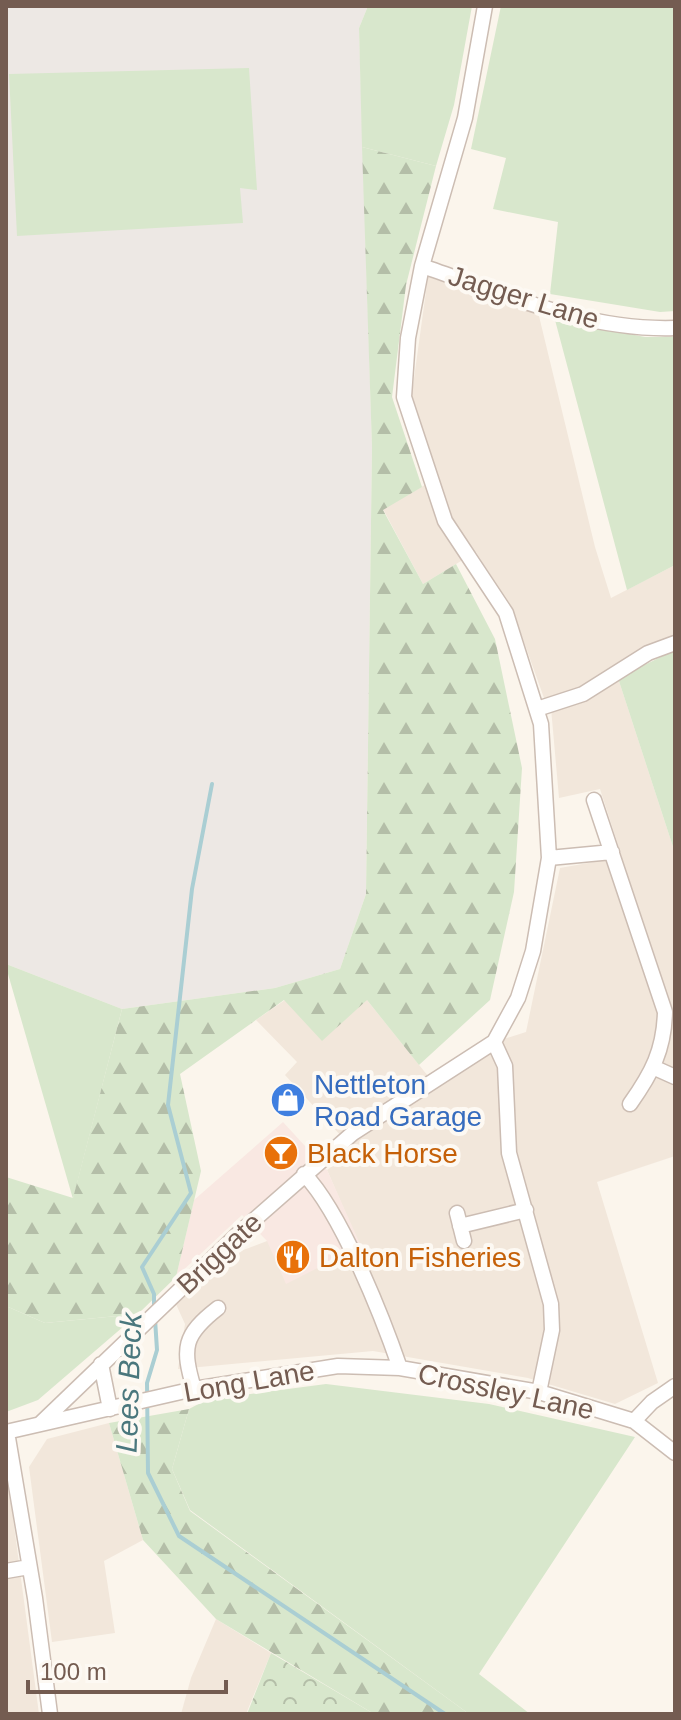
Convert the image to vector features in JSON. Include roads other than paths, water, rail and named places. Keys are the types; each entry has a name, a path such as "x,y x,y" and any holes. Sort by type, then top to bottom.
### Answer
{"street":[{"path":"485,6 465,118 422,266 408,338 404,397 445,521 506,613 541,724 549,858 533,951 518,998 494,1042 505,1066 509,1153 551,1304 552,1330 539,1392"},
{"name":"Jagger Lane","path":"422,266 561,314 644,329 675,328"},
{"path":"537,709 583,694 648,653 675,643"},
{"path":"594,800 665,1012 664,1037 655,1068 630,1104"},
{"path":"549,858 612,852"},
{"name":"Briggate","path":"41,1423 304,1174 353,1133 494,1042"},
{"path":"655,1068 675,1077"},
{"name":"Crossley Lane","path":"304,1174 321,1192 382,1317 400,1368 539,1392 634,1421 675,1453"},
{"path":"460,1226 526,1210"},
{"path":"194,1389 186,1360 188,1339 198,1323 218,1308"},
{"path":"101,1364 110,1409"},
{"name":"Long Lane","path":"6,1432 194,1389 338,1366 400,1368"},
{"path":"634,1421 652,1402 675,1386"},
{"path":"6,1432 50,1714"},
{"path":"6,1571 29,1567"}],"waterway":[{"name":"Lees Beck","path":"154,1306 154,1294 142,1267 191,1193 168,1105 192,889 212,784"},
{"name":"Lees Beck","path":"155,1319 157,1350 147,1383 148,1473 179,1536 445,1714"}],"place":[{"name":"Nettleton Road Garage","path":"288,1100"},
{"name":"Black Horse","path":"281,1153"},
{"name":"Dalton Fisheries","path":"293,1257"}]}
